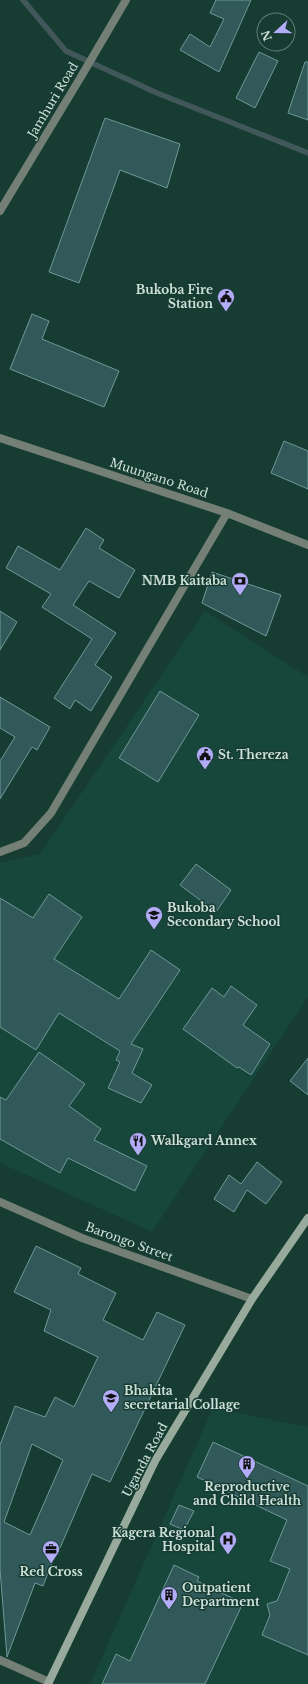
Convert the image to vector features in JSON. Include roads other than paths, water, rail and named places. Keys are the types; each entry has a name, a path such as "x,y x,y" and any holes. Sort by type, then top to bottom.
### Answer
{"main road":[{"name":"Uganda Road","path":"48,1683 155,1461 252,1299 308,1218"}],"street":[{"name":"Jamhuri Road","path":"0,211 126,0"},
{"name":"Muungano Road","path":"0,438 227,513 308,545"},
{"path":"0,852 24,842 51,813 227,513"},
{"name":"Barongo Street","path":"0,1202 82,1238 252,1299"},
{"path":"0,1660 48,1683"}],"waterway":[{"path":"23,0 66,51 157,93 308,153"}],"place":[{"name":"Bukoba Fire Station","path":"226,312"},
{"name":"NMB Kaitaba","path":"240,596"},
{"name":"St. Thereza","path":"205,770"},
{"name":"Bukoba Secondary School","path":"154,930"},
{"name":"Walkgard Annex","path":"138,1156"},
{"name":"Bhakita secretarial Collage","path":"111,1413"},
{"name":"Reproductive and Child Health","path":"247,1479"},
{"name":"Kagera Regional Hospital","path":"228,1555"},
{"name":"Red Cross","path":"51,1564"},
{"name":"Outpatient Department","path":"169,1610"}]}
